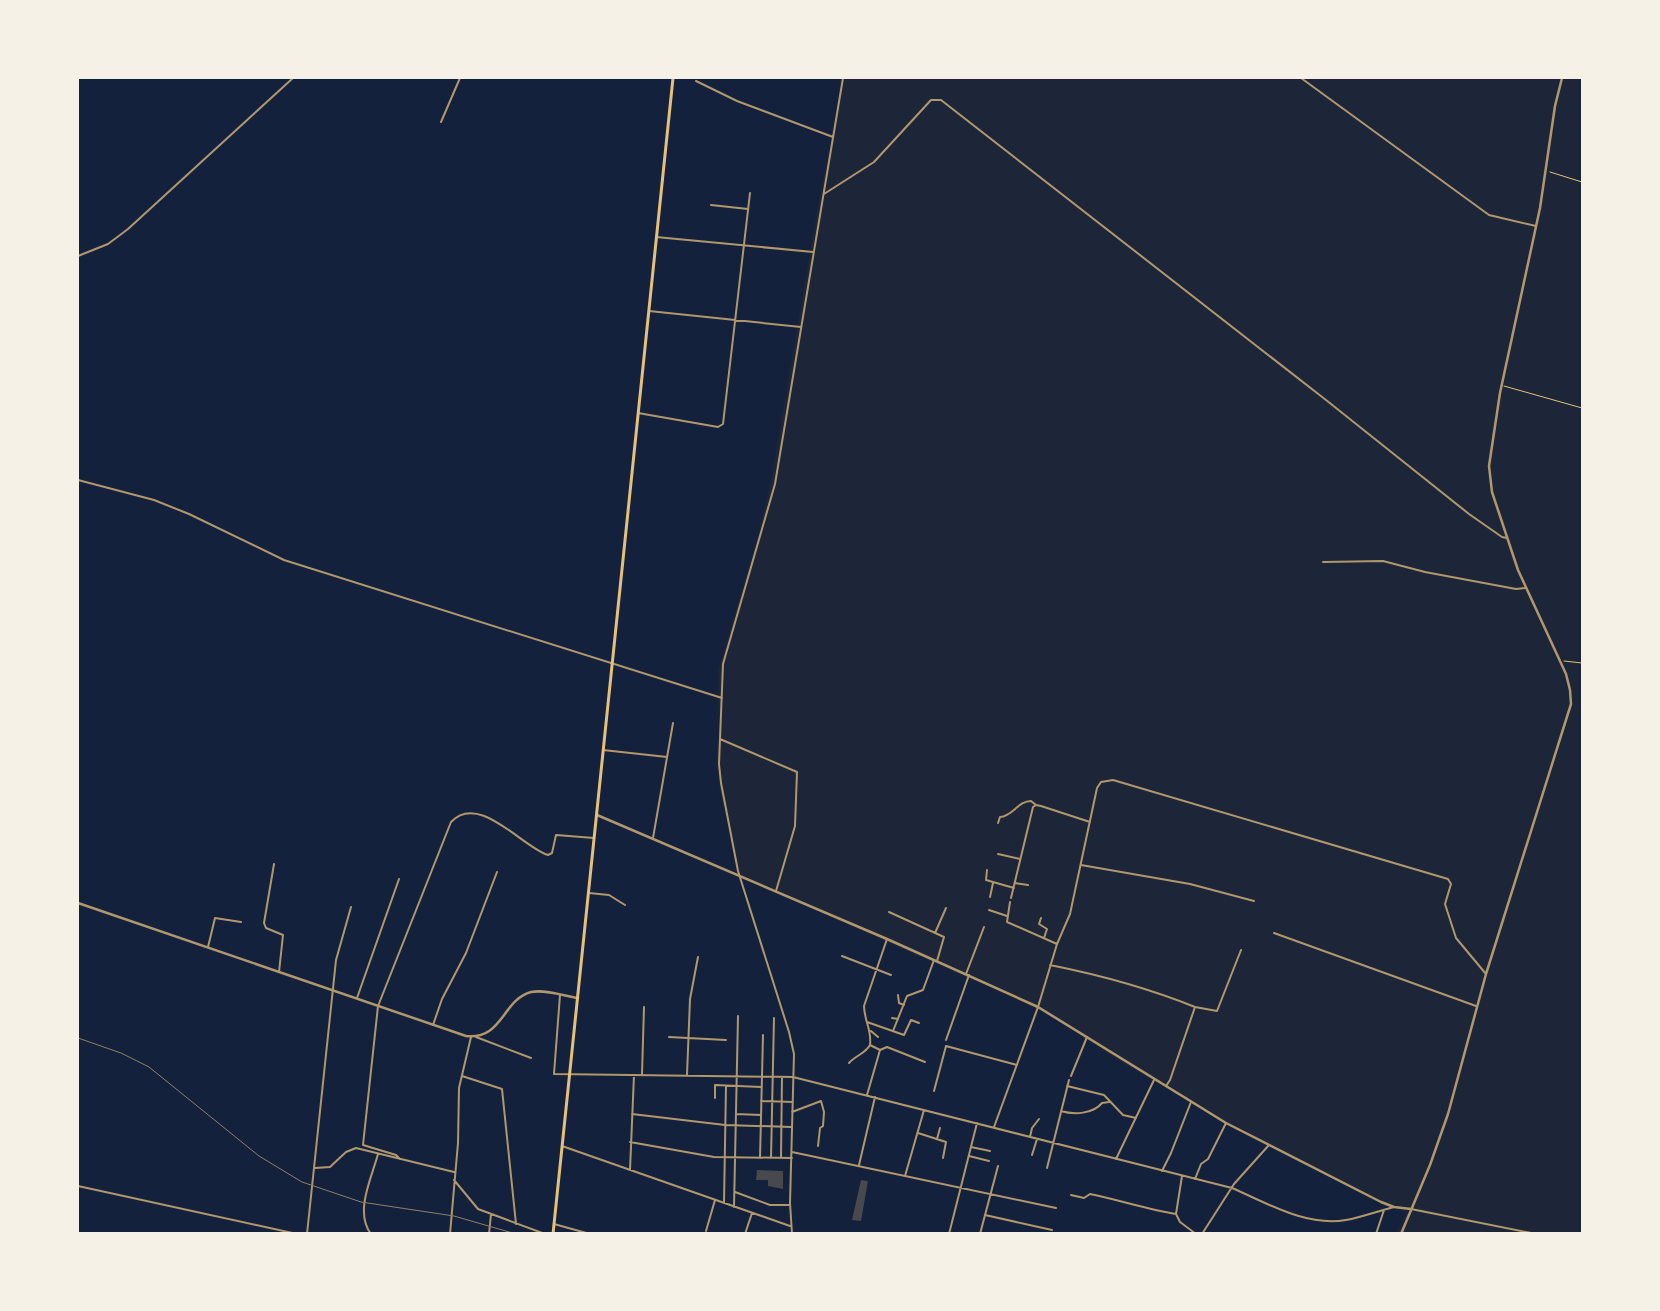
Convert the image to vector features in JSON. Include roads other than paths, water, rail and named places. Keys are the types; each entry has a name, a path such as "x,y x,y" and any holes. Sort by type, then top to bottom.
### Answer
{"main road":[{"path":"553,1234 673,78"}],"street":[{"path":"78,256 108,244 128,230 293,78"},
{"path":"441,122 460,78"},
{"path":"792,1234 790,1205 794,1054 789,1032 740,876 720,783 723,664 775,484 842,78"},
{"path":"1301,78 1489,215 1536,226"},
{"path":"1401,1234 1412,1210 1450,1106 1476,1006 1570,704 1569,683 1561,661 1507,538 1492,492 1489,466 1502,385 1536,226 1554,106 1562,78"},
{"path":"696,81 737,101 833,137"},
{"path":"824,194 874,162 931,100 941,100 1469,514 1502,537 1507,538"},
{"path":"638,413 718,426 723,424 737,320 750,193"},
{"path":"711,205 748,209"},
{"path":"656,237 813,252"},
{"path":"648,311 801,327"},
{"path":"78,480 154,500 189,514 284,560 722,698"},
{"path":"1323,562 1383,561 1425,572 1507,587 1527,587"},
{"path":"653,838 673,723"},
{"path":"720,739 798,772 795,826 776,891"},
{"path":"603,750 668,757"},
{"path":"994,1127 1038,1007 1057,944 1070,914 1097,788 1101,782 1113,780 1448,879 1451,884 1445,904 1457,940 1486,974"},
{"path":"998,823 1000,817 1015,811 1023,802 1031,801 1036,805 1090,822"},
{"path":"1011,898 1032,812 1036,805"},
{"path":"400,1159 396,1155 363,1145 378,1006 448,828 454,819 475,813 485,815 545,854 552,853 556,834 594,838"},
{"path":"597,814 935,960 1038,1007 1226,1123 1394,1207 1536,1234"},
{"path":"998,854 1020,859"},
{"path":"274,864 264,924 266,928 283,935 279,972"},
{"path":"1081,865 1190,884 1254,901"},
{"path":"987,870 986,880 1014,888"},
{"path":"432,1025 442,998 466,953 498,872"},
{"path":"357,998 399,879"},
{"path":"990,897 992,883"},
{"path":"1015,883 1028,886"},
{"path":"589,893 609,895 625,905"},
{"path":"1010,902 1007,922 1057,944"},
{"path":"78,904 471,1037 490,1032 519,999 526,995 538,991 578,998"},
{"path":"307,1234 337,952 351,907"},
{"path":"935,933 946,908"},
{"path":"990,910 1007,916"},
{"path":"889,912 944,937 923,990 909,995 893,1031"},
{"path":"208,947 214,918 241,922"},
{"path":"1040,918 1039,924 1047,929 1051,929"},
{"path":"946,1040 984,927"},
{"path":"1044,938 1047,929"},
{"path":"1274,934 1476,1006"},
{"path":"849,1063 855,1057 866,1052 870,1045 871,1032 864,1006 887,939"},
{"path":"1050,965 1116,980 1195,1007 1217,1011 1241,950"},
{"path":"842,956 891,975"},
{"path":"687,1075 690,999 698,957"},
{"path":"560,995 554,1074 793,1077 1232,1188 1293,1215 1307,1218 1344,1220 1394,1207"},
{"path":"898,995 900,1003 904,1005"},
{"path":"642,1074 644,1007"},
{"path":"1166,1086 1170,1080 1195,1007"},
{"path":"734,1207 738,1016"},
{"path":"770,1158 774,1018"},
{"path":"892,1018 898,1019"},
{"path":"867,1022 904,1035 911,1020 919,1023"},
{"path":"871,1032 878,1037"},
{"path":"760,1158 763,1035"},
{"path":"450,1234 462,1076 471,1037"},
{"path":"476,1037 532,1058"},
{"path":"1071,1076 1087,1037"},
{"path":"669,1038 726,1040"},
{"path":"870,1045 880,1050 887,1047 925,1062"},
{"path":"934,1091 946,1046 1017,1064"},
{"path":"867,1095 880,1050"},
{"path":"630,1170 634,1074"},
{"path":"462,1076 502,1089 516,1224"},
{"path":"781,1158 782,1077"},
{"path":"1116,1159 1154,1079"},
{"path":"1047,1168 1069,1080"},
{"path":"715,1098 715,1085 761,1087"},
{"path":"724,1203 726,1086"},
{"path":"1067,1086 1104,1095 1123,1115 1136,1118"},
{"path":"858,1166 875,1097"},
{"path":"761,1101 793,1102"},
{"path":"792,1112 821,1101 824,1112 818,1146"},
{"path":"1162,1171 1191,1101"},
{"path":"1061,1111 1075,1114 1096,1110 1102,1103 1109,1102"},
{"path":"904,1176 924,1110"},
{"path":"632,1114 726,1126 792,1127"},
{"path":"736,1114 761,1115"},
{"path":"1030,1137 1032,1128 1039,1119"},
{"path":"948,1234 977,1123"},
{"path":"1196,1179 1201,1164 1208,1159 1226,1123"},
{"path":"937,1139 940,1128"},
{"path":"918,1133 946,1142 943,1158"},
{"path":"1032,1155 1037,1138"},
{"path":"630,1142 725,1158 792,1158"},
{"path":"1202,1234 1232,1188 1270,1145"},
{"path":"562,1146 790,1226"},
{"path":"971,1147 990,1152"},
{"path":"315,1168 330,1167 346,1152 356,1148 454,1172"},
{"path":"792,1152 990,1196 1056,1208"},
{"path":"371,1234 364,1221 364,1210 378,1154"},
{"path":"969,1156 989,1161"},
{"path":"980,1234 998,1166"},
{"path":"1182,1176 1176,1214 1180,1222 1196,1234"},
{"path":"454,1180 475,1206 545,1234"},
{"path":"78,1186 296,1234"},
{"path":"735,1192 770,1205 790,1205"},
{"path":"1071,1195 1084,1198 1090,1194 1176,1214"},
{"path":"706,1231 715,1200"},
{"path":"1376,1234 1384,1210"},
{"path":"745,1234 752,1213"},
{"path":"489,1234 491,1214"},
{"path":"985,1215 1052,1230"},
{"path":"554,1224 590,1234"}],"railway":[{"path":"78,1038 121,1053 149,1067 259,1156 302,1182 361,1202 454,1216 516,1234"}]}
